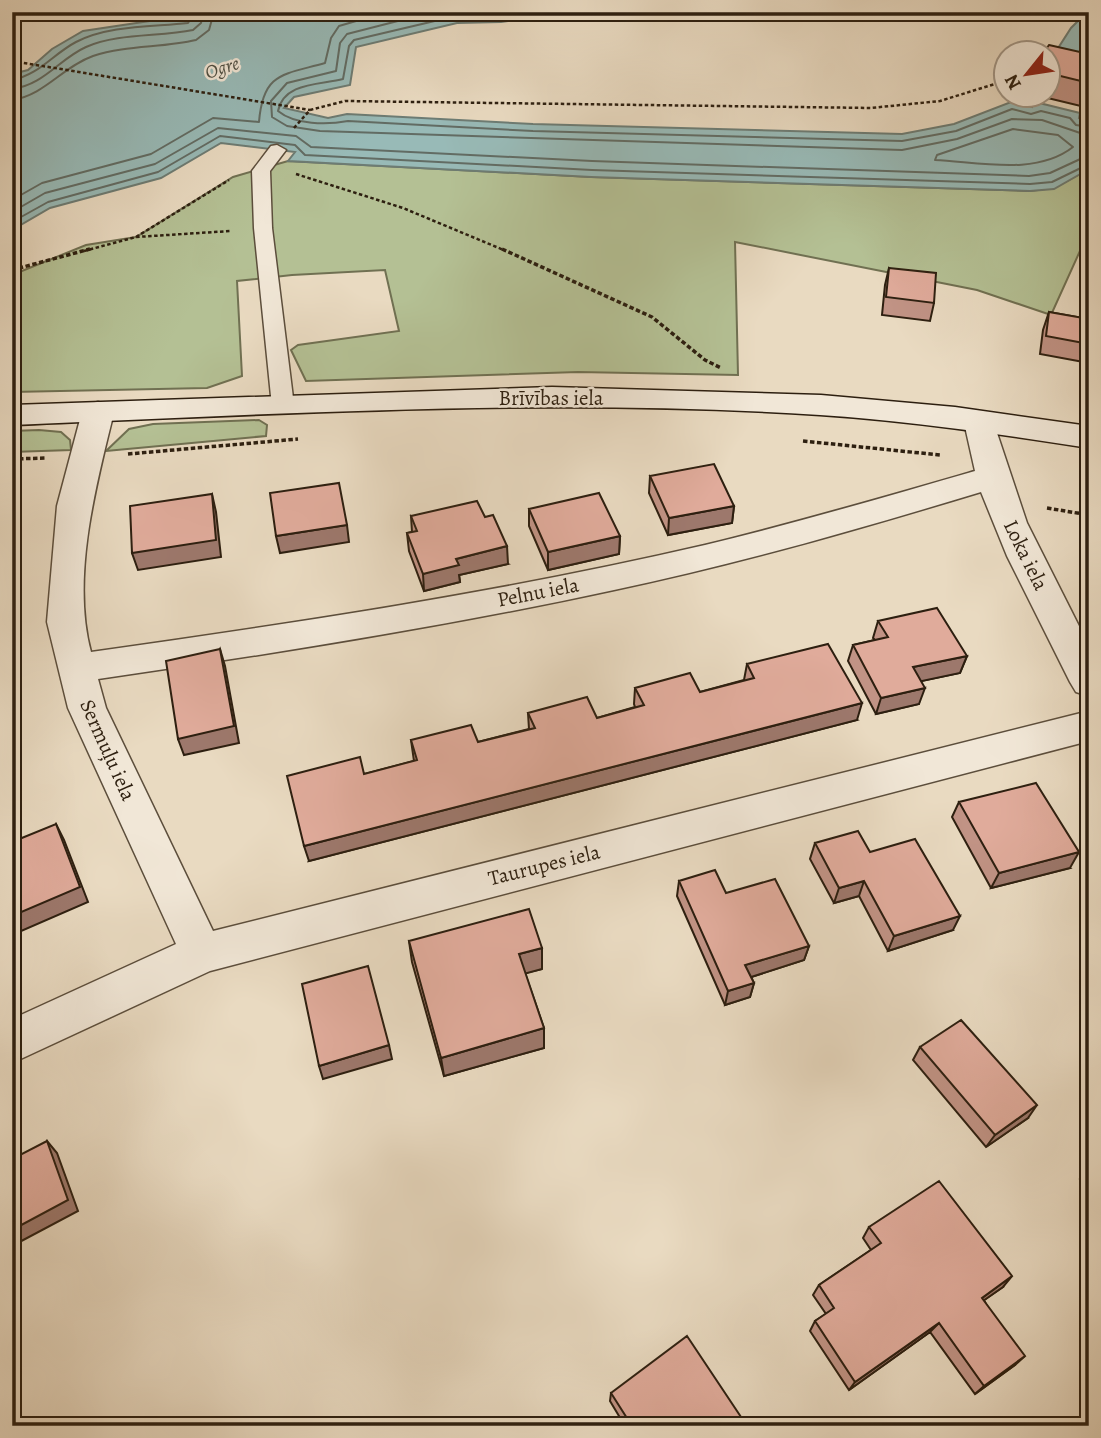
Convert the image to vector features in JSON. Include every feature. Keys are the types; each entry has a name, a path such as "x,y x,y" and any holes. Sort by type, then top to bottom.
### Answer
{"street":[{"name":"Brīvības iela","path":"12,415 521,397 720,398 874,410 1089,437"},
{"name":"Sermuļu iela","path":"98,412 74,506 68,552 65,622 87,708 202,953"},
{"name":"Loka iela","path":"980,422 988,469 998,499 1089,682"},
{"name":"Pelnu iela","path":"76,668 331,632 571,586 793,535 988,469"},
{"name":"Taurupes iela","path":"12,1042 202,953 1089,726"}],"lane":[{"path":"276,150 261,171 263,228 283,406"}],"path":[{"path":"12,28 30,12"},
{"path":"12,61 310,110 345,101 367,100 906,107 940,102 992,85"},
{"path":"305,115 310,110"},
{"path":"136,237 233,177 261,171 286,171 403,208 524,259 652,317 705,360 727,370"},
{"path":"12,270 136,237 240,230"},
{"path":"12,459 88,457 308,439"},
{"path":"796,440 988,469"}],"green space":[{"path":"288,161 591,177 1030,191 1054,188 1089,169 1089,231 1051,315 977,290 735,242 738,375 578,372 306,381 291,350 298,345 399,331 385,270 237,281 242,376 207,388 12,392 12,275 86,245 136,237 233,177"},
{"path":"259,420 267,425 266,436 106,451 129,429 153,424"},
{"path":"12,431 61,432 70,440 71,450 12,452"}],"water":[{"name":"Ogre","path":"210,12 576,12 501,22 457,23 356,47 350,85 294,97 284,108 328,118 347,114 533,124 902,134 954,124 995,108 1060,108 1080,113 1079,118 1089,121 1089,169 1054,189 1030,191 591,177 288,161 295,152 221,143 161,178 50,208 12,230 12,74 28,70 52,49 83,31"},
{"path":"629,12 925,12 793,19"},
{"path":"1089,12 1089,69 1062,59 1062,42 1071,28"}],"building":[{"path":"1062,48 1089,54 1089,83 1062,76"},
{"path":"889,268 936,273 934,303 886,297"},
{"path":"1049,312 1089,319 1089,344 1046,336"},
{"path":"714,464 734,506 669,518 650,476"},
{"path":"339,483 347,525 276,536 270,493"},
{"path":"599,493 620,536 548,552 529,509"},
{"path":"212,494 216,540 132,553 130,506"},
{"path":"477,501 485,517 493,515 507,546 456,559 459,565 423,574 407,533 417,531 411,516"},
{"path":"937,608 967,656 913,667 925,688 881,698 853,645 888,637 878,621"},
{"path":"828,644 862,703 304,846 287,776 360,757 364,774 417,760 411,740 471,725 478,742 535,728 528,713 587,697 597,718 644,705 635,688 690,673 700,692 754,678 747,664"},
{"path":"220,649 234,726 178,739 166,661"},
{"path":"1036,783 1079,852 999,873 959,802"},
{"path":"56,824 80,887 12,916 12,842"},
{"path":"858,831 870,852 915,839 960,916 894,936 864,881 839,888 815,843"},
{"path":"715,870 726,893 775,879 809,946 745,965 754,983 728,991 679,881"},
{"path":"529,909 542,948 519,954 544,1028 441,1058 409,941"},
{"path":"368,966 389,1045 319,1066 302,984"},
{"path":"961,1020 1037,1105 995,1135 920,1047"},
{"path":"47,1141 68,1200 12,1230 12,1159"},
{"path":"939,1181 1012,1276 982,1298 1025,1356 984,1386 939,1323 855,1382 815,1321 834,1308 819,1285 881,1243 869,1227"},
{"path":"687,1336 747,1426 632,1426 611,1393"}]}
